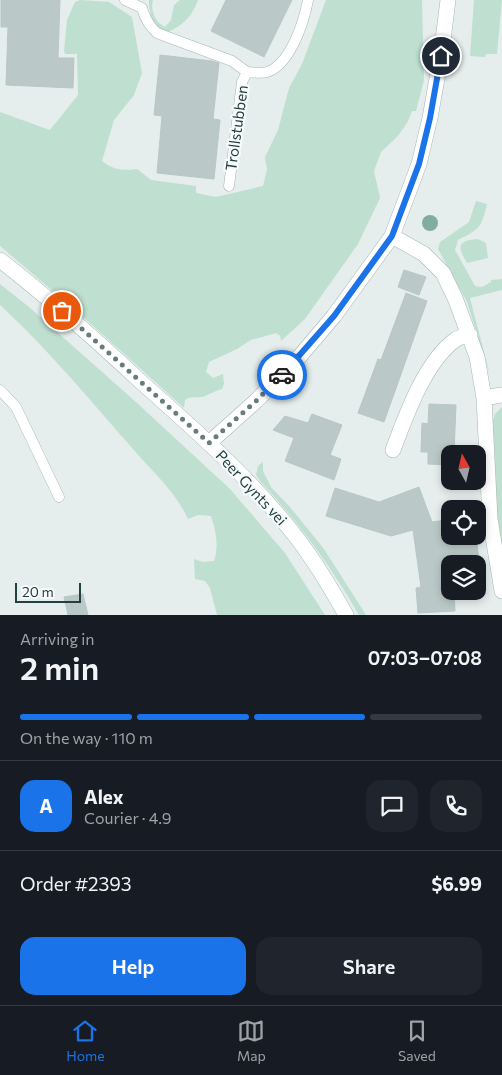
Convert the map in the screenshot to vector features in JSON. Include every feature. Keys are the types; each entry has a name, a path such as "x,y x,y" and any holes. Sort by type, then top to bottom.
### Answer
{"street":[{"path":"209,443 256,401 300,356 334,316 392,236 419,164 430,118 439,72 448,0"},
{"path":"392,236 424,254 444,273 470,335 480,370 484,398 490,519 502,592"},
{"name":"Peer Gynts vei","path":"0,260 88,333 209,443 272,509 300,542 324,577 346,615"},
{"path":"393,450 410,404 424,378 445,349 457,339 470,335"},
{"path":"484,398 502,395"}],"lane":[{"name":"Trollstubben","path":"125,0 143,4 144,18 157,33 232,61 247,72 267,72 276,67 287,55 299,31 308,0"},
{"name":"Trollstubben","path":"229,186 242,82 247,72"},
{"path":"0,390 16,407 59,497"}],"green space":[{"path":"80,0 109,2 132,17 142,73 134,95 114,120 102,161 118,169 137,169 151,180 196,186 196,193 216,197 263,186 267,170 265,157 278,130 289,88 302,64 326,0 422,0 424,80 416,111 412,111 407,123 398,136 381,152 374,171 380,198 358,244 305,319 281,341 280,336 276,333 251,340 209,362 206,372 213,378 223,374 224,384 222,389 202,397 185,400 184,408 82,316 0,246 0,112 50,130 78,95 77,54 65,54 64,51 67,20 75,2"},
{"path":"149,0 153,0 152,8 156,19 165,27 171,20 174,5 180,0 198,0 187,19 168,32 158,27 152,20"},
{"path":"474,0 502,0 497,54 486,54 485,57 470,56"},
{"path":"476,201 487,204 481,223 471,233 458,240 455,250 475,286 482,287 491,282 491,280 502,279 502,290 470,298 490,375 467,302 438,249 440,242 469,222"},
{"path":"478,239 486,243 488,258 467,263 461,245 466,241"},
{"path":"0,284 29,307 137,403 230,489 285,553 325,615 217,615 210,588 205,581 195,579 194,559 203,562 214,561 216,555 216,539 211,516 198,515 188,519 177,500 163,482 52,357 0,305"},
{"path":"502,407 502,546 495,501 492,422 495,414"},
{"path":"263,462 263,471 271,487 324,549 366,615 359,615 313,545 288,512 260,481 256,475 258,466"}],"building":[{"path":"1,0 60,0 58,58 74,58 73,88 6,85 8,27 1,27"},
{"path":"226,0 292,0 264,57 211,31"},
{"path":"160,55 219,63 213,119 220,120 214,179 157,173 162,116 154,115"},
{"path":"404,270 426,277 419,295 398,287"},
{"path":"406,293 427,301 384,422 358,413 378,359 381,360"},
{"path":"429,404 456,405 454,445 441,445 441,465 428,464 428,452 421,452 422,423 428,424"},
{"path":"312,414 342,425 330,455 341,459 334,480 285,461 294,438 273,430 285,416 308,423"},
{"path":"419,487 432,522 441,521 441,545 477,545 478,555 441,555 441,600 454,600 455,611 418,613 416,588 421,587 413,530 391,536 326,516 335,488 379,502"},
{"path":"83,594 88,615 68,615 64,597"}],"way so far":[{"path":"62,311 209,443 282,375"}],"route":[{"path":"282,375 334,316 392,236 419,164 438,79 441,56"}]}
